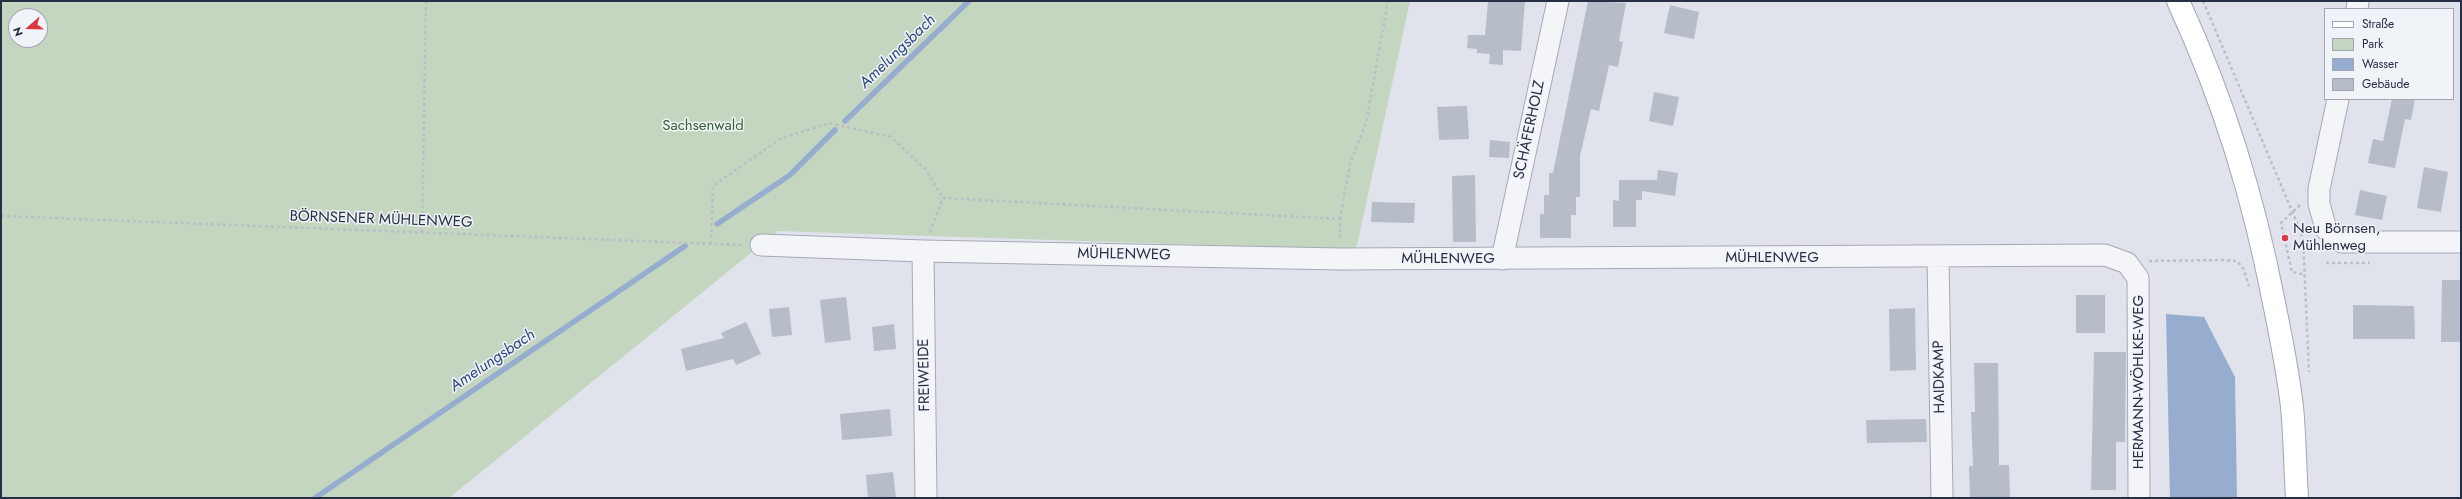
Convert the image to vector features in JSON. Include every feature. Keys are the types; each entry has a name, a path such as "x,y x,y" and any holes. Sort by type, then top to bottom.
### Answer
{"main road":[{"path":"2178,1 2213,80 2244,171 2262,239 2281,334 2292,408 2297,498"}],"street":[{"name":"SCHÄFERHOLZ","path":"1502,259 1558,1"},
{"path":"2338,100 2319,189 2319,204 2326,229 2342,242 2461,242"},
{"name":"MÜHLENWEG","path":"761,245 923,251 1340,260 2105,255 2122,261 2132,268"},
{"name":"FREIWEIDE","path":"923,251 926,498"},
{"name":"HAIDKAMP","path":"1938,256 1942,498"},
{"name":"HERMANN-WÖHLKE-WEG","path":"2132,268 2138,278 2139,288 2139,498"}],"path":[{"path":"422,232 426,1"},
{"path":"1340,260 1340,219 1350,164 1366,123 1388,1"},
{"path":"2203,1 2294,210 2303,237 2306,274 2309,375"},
{"path":"711,244 713,186 780,139 829,123 891,137 926,170 943,198"},
{"path":"943,198 1340,219"},
{"path":"923,251 943,198"},
{"path":"2294,210 2281,223 2292,272 2306,274"},
{"name":"BÖRNSENER MÜHLENWEG","path":"1,216 761,245"},
{"path":"2132,268 2147,261 2237,261 2243,268 2250,289"}],"green space":[{"name":"Sachsenwald","path":"1,1 1410,1 1356,250 778,231 449,498 1,498"}],"water":[{"path":"2166,314 2204,317 2235,377 2237,498 2170,498"}],"building":[{"path":"1488,1 1525,1 1521,51 1503,50 1503,65 1489,64 1490,54 1477,53 1477,49 1467,48 1468,35 1485,35"},
{"path":"1588,1 1626,3 1619,41 1623,42 1618,67 1609,65 1599,111 1591,109 1580,156 1580,197 1576,197 1576,215 1571,215 1571,238 1540,238 1540,214 1544,214 1544,195 1549,195 1549,173 1553,173"},
{"path":"1670,5 1699,12 1694,39 1664,33"},
{"path":"1654,92 1679,97 1673,126 1649,121"},
{"path":"2392,100 2415,100 2411,120 2405,119 2395,168 2368,163 2373,139 2383,141"},
{"path":"1467,106 1469,139 1439,140 1437,107"},
{"path":"1490,140 1510,142 1509,158 1489,157"},
{"path":"2424,167 2448,172 2441,212 2417,208"},
{"path":"1658,170 1678,173 1675,196 1642,191 1642,200 1636,200 1636,227 1613,227 1613,200 1619,201 1619,180 1657,180"},
{"path":"1475,175 1476,242 1453,242 1452,176"},
{"path":"2360,190 2387,196 2382,220 2355,215"},
{"path":"1372,202 1415,203 1414,223 1371,222"},
{"path":"2442,280 2461,280 2461,342 2441,342"},
{"path":"2076,295 2105,295 2105,333 2076,333"},
{"path":"846,297 851,340 825,343 820,300"},
{"path":"2353,305 2414,306 2415,339 2353,339"},
{"path":"789,307 792,335 772,337 769,309"},
{"path":"1915,308 1916,370 1890,371 1889,309"},
{"path":"746,322 761,354 736,365 733,359 686,371 681,349 724,338 721,333"},
{"path":"894,324 896,349 874,351 872,327"},
{"path":"2094,352 2126,352 2125,442 2116,442 2116,490 2091,490"},
{"path":"1974,363 1998,363 1999,465 2009,465 2010,497 1970,497 1969,466 1973,466 1971,412 1975,412"},
{"path":"890,409 892,436 842,440 840,414"},
{"path":"1926,419 1927,442 1867,443 1866,420"},
{"path":"893,472 896,498 868,498 866,475"}],"waterway":[{"name":"Amelungsbach","path":"845,121 969,1"},
{"name":"Amelungsbach","path":"717,224 790,175 835,130"},
{"name":"Amelungsbach","path":"315,498 685,246"}],"place":[{"name":"Neu Börnsen, Mühlenweg","path":"2285,238"}]}
